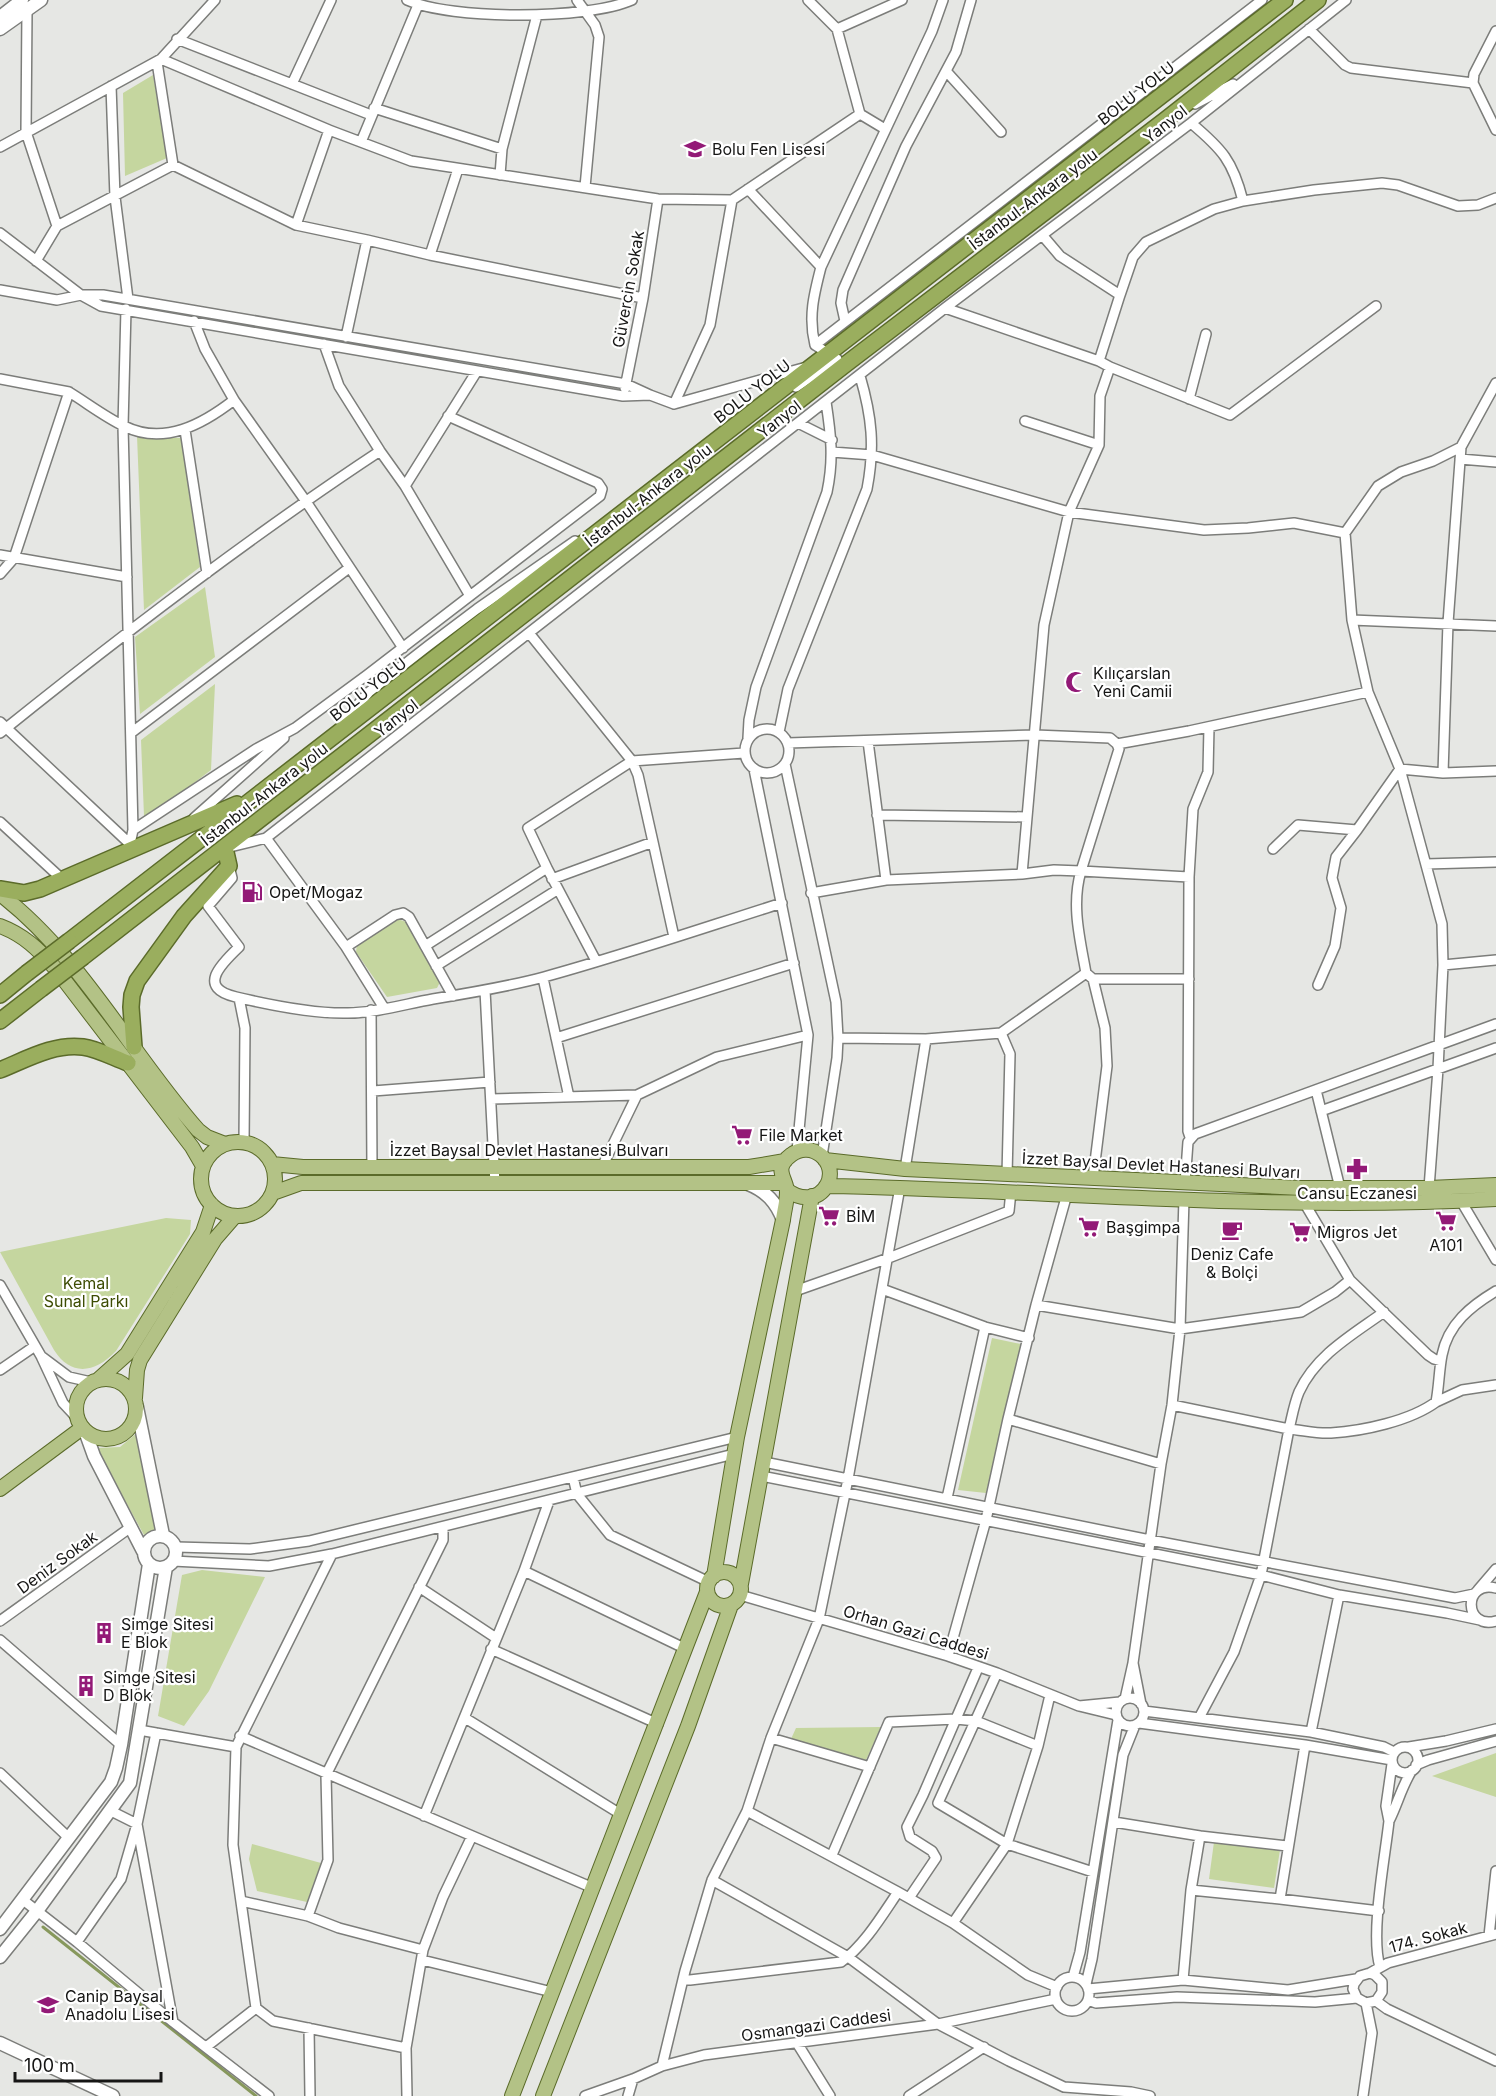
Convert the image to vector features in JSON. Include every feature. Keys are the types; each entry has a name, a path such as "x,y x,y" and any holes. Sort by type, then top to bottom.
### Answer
{"highway":[{"name":"BOLU YOLU","path":"0,995 1285,0"},
{"name":"İstanbul-Ankara yolu","path":"0,1021 1318,0"},
{"path":"0,889 24,893 63,880 131,847 180,830 262,793"},
{"path":"134,1047 131,1007 137,981 184,916 229,866 225,848"},
{"path":"0,1070 51,1050 69,1047 84,1047 128,1063"}],"main road":[{"path":"0,17 41,0"},
{"path":"0,29 25,5"},
{"path":"0,894 21,910 66,958 201,1133 225,1144 244,1142 258,1148 269,1158 273,1164 275,1179 273,1193 269,1200 256,1211 246,1215 227,1214 212,1205 203,1191 201,1183 203,1166 212,1153 225,1144"},
{"path":"0,926 32,943 55,968 192,1147 203,1166"},
{"path":"512,2096 658,1724 710,1583 737,1437 783,1220 785,1186 781,1176 785,1161 797,1151 812,1150 824,1158 830,1172 826,1186 821,1192 812,1196 800,1197 785,1186"},
{"name":"İzzet Baysal Devlet Hastanesi Bulvarı","path":"824,1158 905,1169 1301,1188 1429,1188 1496,1185"},
{"name":"İzzet Baysal Devlet Hastanesi Bulvarı","path":"273,1164 303,1167 749,1167 785,1161"},
{"path":"741,1182 766,1194 776,1204 783,1220"},
{"name":"İzzet Baysal Devlet Hastanesi Bulvarı","path":"273,1193 301,1183 741,1182 785,1186"},
{"name":"İzzet Baysal Devlet Hastanesi Bulvarı","path":"826,1186 1011,1191 1305,1204 1496,1200"},
{"path":"543,2096 737,1595 763,1469 812,1196"},
{"path":"0,1929 111,1782 121,1745 149,1564 94,1456 81,1426 77,1398 84,1388 127,1354 202,1232 212,1205"},
{"path":"81,1426 100,1439 113,1439 121,1436 133,1423 137,1370 140,1360 215,1239 235,1216"},
{"path":"95,1381 117,1380 130,1390 136,1402 163,1535"},
{"path":"0,1489 81,1426"},
{"path":"2,1952 37,1911 130,1784 170,1564 176,1547 171,1539 163,1535 149,1539 143,1551"},
{"path":"149,1564 157,1568 170,1564"},
{"path":"710,1583 722,1572 728,1572 738,1578 737,1595"},
{"path":"710,1583 712,1602 717,1605 737,1595"},
{"path":"0,2043 113,2096"}],"street":[{"path":"0,147 159,61 214,0"},
{"path":"292,84 331,0"},
{"path":"407,0 418,5 466,12 537,15 586,11 632,0"},
{"path":"577,0 596,25 600,37 585,187"},
{"path":"808,0 837,29 860,114 885,129"},
{"path":"837,29 902,0"},
{"path":"837,359 815,345 811,319 821,267 932,31 943,0"},
{"path":"845,321 841,303 843,290 906,146 956,52 971,0"},
{"path":"815,345 1262,0"},
{"name":"Yanyol","path":"225,848 266,838 861,376 945,308 1191,123 1346,0"},
{"path":"25,5 26,132 57,226"},
{"path":"361,142 418,5"},
{"path":"500,175 502,149 537,15"},
{"path":"1308,29 1345,65 1351,68 1473,83"},
{"path":"1496,31 1474,74 1473,83 1496,130"},
{"path":"177,39 292,84 373,111 502,149"},
{"path":"159,61 411,161 658,199 732,200 860,114"},
{"path":"159,61 173,165"},
{"path":"946,71 1001,132"},
{"path":"1164,121 1251,74"},
{"path":"111,86 115,197 127,304 123,426 134,831 131,847"},
{"path":"1191,123 1222,152 1234,172 1243,201"},
{"path":"296,225 329,130"},
{"path":"36,261 57,226 173,165"},
{"path":"173,165 296,225 643,298"},
{"path":"430,255 458,169"},
{"path":"1099,361 1133,257 1146,242 1208,211 1243,201 1382,183 1398,185 1458,206 1494,201"},
{"path":"748,189 821,267"},
{"name":"Güvercin Sokak","path":"623,396 643,298 658,199"},
{"path":"674,404 710,325 732,200"},
{"path":"0,233 81,295"},
{"path":"1043,236 1060,256 1120,295"},
{"path":"346,337 367,240"},
{"path":"0,290 57,300 81,295 103,295 127,304 194,321 623,396 650,396"},
{"path":"127,304 346,337 626,384 650,396 674,404 837,359"},
{"path":"945,308 1099,361 1230,415 1377,306"},
{"path":"194,321 205,349 234,400 305,500 403,648"},
{"path":"1189,399 1206,334"},
{"path":"324,344 339,386 405,486 470,596"},
{"name":"Yanyol","path":"321,748 369,692 477,609 837,359"},
{"path":"1022,874 1044,625 1069,512 1099,445 1100,396 1110,367"},
{"path":"405,486 477,371"},
{"path":"779,732 788,689 867,489 872,454 872,433 869,406 861,376"},
{"path":"0,379 69,392 123,426 138,432 153,434 169,434 185,430 208,419 234,400"},
{"path":"1443,773 1448,623 1461,447 1496,383"},
{"path":"0,574 14,558 69,392"},
{"path":"797,1151 808,1035 753,769 744,753 756,687 827,492 831,475 832,440 825,402"},
{"path":"180,830 295,728 600,496 602,489 598,483 448,416"},
{"path":"1026,421 1099,445"},
{"path":"798,423 832,440"},
{"path":"185,430 207,573"},
{"path":"1429,1188 1438,1069 1443,965 1442,924 1400,769 1368,692 1352,620 1345,533 1378,486 1401,472 1434,461 1461,447"},
{"path":"131,847 2,728 129,630 305,500 380,451"},
{"path":"832,452 872,454 1069,512 1204,530 1294,523 1345,533"},
{"path":"1460,459 1496,462"},
{"path":"0,555 128,576"},
{"path":"131,733 349,568"},
{"path":"1352,620 1496,626"},
{"path":"529,633 632,761 638,775 674,937"},
{"path":"403,648 428,646"},
{"path":"367,675 369,692"},
{"path":"1117,744 1209,727 1368,692"},
{"path":"1185,1183 1190,1137 1188,1131 1189,877 1193,809 1208,772 1209,727"},
{"path":"134,831 256,749 295,728"},
{"path":"748,738 753,733 764,729 779,732 788,743 788,757 785,764 836,1002 838,1038 824,1158"},
{"path":"788,743 1035,735 1110,738 1117,744 1118,755 1076,887 1077,922 1089,976 1105,1028 1107,1066 1093,1178"},
{"path":"868,741 886,880"},
{"path":"596,962 557,890 528,828 632,761 744,753"},
{"path":"753,769 765,773 772,772 785,764"},
{"path":"1400,769 1443,773 1496,771"},
{"path":"1318,985 1335,946 1341,908 1332,878 1336,857 1400,769"},
{"path":"877,814 1027,817"},
{"path":"0,822 63,880"},
{"path":"1274,849 1298,825 1357,830"},
{"path":"266,838 346,947 384,1008"},
{"path":"552,879 653,842"},
{"path":"1426,864 1496,862"},
{"path":"229,866 232,878 208,906 239,947 226,959 219,970 214,980 215,987 221,994 311,1011 348,1013 371,1010 543,978 782,903"},
{"path":"425,946 547,868"},
{"path":"811,893 886,880 1022,874 1054,870 1189,877"},
{"path":"436,966 557,890"},
{"path":"346,947 394,915 403,913 409,917 453,996"},
{"path":"1443,965 1496,960"},
{"path":"556,1038 794,963"},
{"path":"838,1038 926,1039 1001,1034 1089,976 1189,979"},
{"path":"543,978 569,1097"},
{"path":"485,990 495,1184"},
{"path":"239,998 245,1028 244,1142"},
{"path":"371,1010 372,1167"},
{"path":"1190,1137 1496,1024"},
{"path":"1001,1034 1010,1054 1007,1175"},
{"path":"491,1099 637,1095 717,1057 808,1035"},
{"path":"905,1169 926,1039"},
{"path":"1321,1111 1496,1048"},
{"path":"373,1091 490,1082"},
{"path":"1316,1090 1340,1188"},
{"path":"602,1167 637,1095"},
{"path":"662,2066 683,1979 712,1880 747,1811 771,1738 819,1618 848,1479 900,1187"},
{"path":"795,1290 886,1259 1009,1211 1011,1191"},
{"path":"948,1656 986,1520 1036,1305 1067,1194"},
{"path":"1073,1977 1080,1952 1093,1872 1117,1718 1116,1708 1123,1701 1133,1663 1161,1464 1172,1405 1180,1329 1184,1199"},
{"path":"1461,1201 1496,1260"},
{"path":"1305,1204 1350,1280 1428,1355 1442,1361"},
{"path":"1036,1305 1180,1329 1301,1312 1350,1280"},
{"path":"0,1285 41,1356 63,1403 81,1426"},
{"path":"882,1289 986,1327 1029,1338"},
{"path":"1436,1402 1446,1342 1457,1322 1473,1305 1496,1291"},
{"path":"1199,1718 1234,1652 1261,1575 1289,1429 1299,1393 1317,1363 1332,1349 1384,1312"},
{"path":"947,1498 986,1327"},
{"path":"0,1370 35,1346"},
{"path":"41,1356 69,1377 95,1381"},
{"path":"1172,1405 1289,1429 1329,1433 1396,1420 1424,1411 1436,1402 1462,1390 1496,1385"},
{"path":"1008,1419 1161,1464"},
{"path":"176,1547 250,1549 286,1545 737,1437"},
{"path":"170,1564 269,1566 332,1554 734,1454"},
{"path":"763,1469 848,1479 1455,1598 1489,1586 1496,1588"},
{"path":"763,1469 845,1492 1261,1575 1339,1595 1447,1613 1486,1622 1496,1621"},
{"path":"573,1477 577,1494 610,1535 710,1583"},
{"path":"424,1816 524,1571 549,1501"},
{"name":"Deniz Sokak","path":"0,1621 131,1527"},
{"path":"308,1916 328,1860 326,1775 443,1540 443,1527"},
{"path":"332,1554 236,1747 233,1845 256,2008 273,2021 406,2048"},
{"path":"1480,1620 1472,1611 1472,1599 1496,1569"},
{"path":"524,1571 686,1649"},
{"path":"419,1587 496,1638"},
{"name":"Orhan Gazi Caddesi","path":"737,1595 948,1656 1079,1706 1117,1718"},
{"path":"1311,1732 1339,1595"},
{"path":"0,1640 121,1745"},
{"path":"491,1649 658,1724"},
{"path":"1073,1977 1064,1980 1057,1987 1056,2000 1062,2008 1072,2011 1082,2008 1088,2000 1087,1987 1123,1755 1143,1707 1133,1663"},
{"path":"909,1898 936,1858 932,1851 910,1837 907,1827 978,1668"},
{"path":"938,1803 997,1673"},
{"path":"953,1923 1007,1844 1038,1746 1050,1695"},
{"path":"1079,1706 1135,1699 1143,1707 1199,1718 1311,1732 1384,1747 1401,1772 1428,1760 1496,1741"},
{"path":"465,1718 622,1815"},
{"path":"1117,1718 1126,1726 1137,1724 1305,1745 1393,1759"},
{"path":"832,1855 889,1722 956,1719 976,1721 1038,1746"},
{"path":"1380,1967 1377,1956 1379,1911 1389,1821 1386,1806 1393,1759 1400,1748 1446,1742 1496,1729"},
{"path":"139,1730 236,1747"},
{"path":"77,1942 121,1879 156,1733"},
{"path":"240,1736 326,1775 593,1888"},
{"path":"771,1738 870,1767"},
{"path":"1280,1899 1305,1745"},
{"path":"1389,1821 1396,1807 1401,1786 1414,1768 1417,1756 1409,1748"},
{"path":"0,1773 69,1838"},
{"path":"923,1795 1007,1844 1093,1872"},
{"path":"111,1811 136,1824"},
{"path":"747,1811 909,1898 953,1923 1028,1975 1057,1987"},
{"path":"1114,1822 1200,1836 1287,1846"},
{"path":"136,1824 173,2022"},
{"path":"407,2096 406,2048 422,1955 443,1897 472,1836"},
{"path":"1183,1980 1191,1890 1200,1836"},
{"path":"1492,1935 1496,1871"},
{"path":"712,1880 848,1957 938,2024 1009,2061 1064,2087 1150,2096"},
{"path":"1191,1890 1379,1911"},
{"path":"683,1979 836,1963 848,1957 881,1918 898,1892"},
{"path":"23,1900 173,2022 269,2096"},
{"path":"241,1901 308,1916 422,1955 552,1992"},
{"name":"174. Sokak","path":"1370,1973 1388,1963 1492,1935"},
{"path":"1073,1977 1087,1987 1183,1980 1281,1990 1356,1979 1370,1973 1382,1982 1383,1992 1367,2000 1326,2002 1197,1997 1096,2003 1088,2000"},
{"path":"1356,1979 1353,1989 1367,2000 1496,2061"},
{"name":"Osmangazi Caddesi","path":"585,2096 662,2066 704,2055 938,2024 1056,2000"},
{"path":"1363,2096 1372,2033 1367,2000"},
{"path":"206,2047 256,2008"},
{"path":"309,2028 310,2096"},
{"path":"797,2043 830,2096"},
{"path":"909,2096 984,2047"},
{"path":"628,2096 633,2079"},
{"path":"1065,2096 1074,2089"}],"green space":[{"path":"153,75 167,158 125,176 123,93"},
{"path":"137,436 181,438 200,567 144,610"},
{"path":"205,587 215,657 140,714 135,637"},
{"path":"215,684 211,770 148,818 144,816 141,740"},
{"path":"397,919 407,922 440,982 437,988 387,997 356,952 357,944"},
{"name":"Kemal Sunal Parkı","path":"166,1218 191,1220 190,1234 116,1351 100,1364 92,1367 84,1369 68,1365 54,1350 0,1252"},
{"path":"992,1338 1021,1344 986,1493 958,1490"},
{"path":"138,1432 156,1530 144,1535 96,1448 120,1447"},
{"path":"202,1570 265,1577 209,1691 184,1726 158,1716 182,1575"},
{"path":"881,1727 866,1760 791,1739 796,1728"},
{"path":"1496,1753 1496,1797 1432,1776"},
{"path":"1214,1842 1280,1850 1274,1888 1209,1879"},
{"path":"252,1844 321,1863 307,1902 257,1891 249,1859"}],"waterway":[{"path":"43,1927 256,2096"}],"place":[{"name":"Bolu Fen Lisesi","path":"695,149"},
{"name":"Kılıçarslan Yeni Camii","path":"1076,682"},
{"name":"Opet/Mogaz","path":"252,892"},
{"name":"File Market","path":"742,1135"},
{"name":"Cansu Eczanesi","path":"1357,1169"},
{"name":"BİM","path":"829,1216"},
{"name":"A101","path":"1446,1221"},
{"name":"Başgimpa","path":"1089,1227"},
{"name":"Deniz Cafe & Bolçi","path":"1232,1230"},
{"name":"Migros Jet","path":"1300,1232"},
{"name":"Simge Sitesi E Blok","path":"104,1633"},
{"name":"Simge Sitesi D Blok","path":"86,1686"},
{"name":"Canip Baysal Anadolu Lisesi","path":"48,2005"}]}
